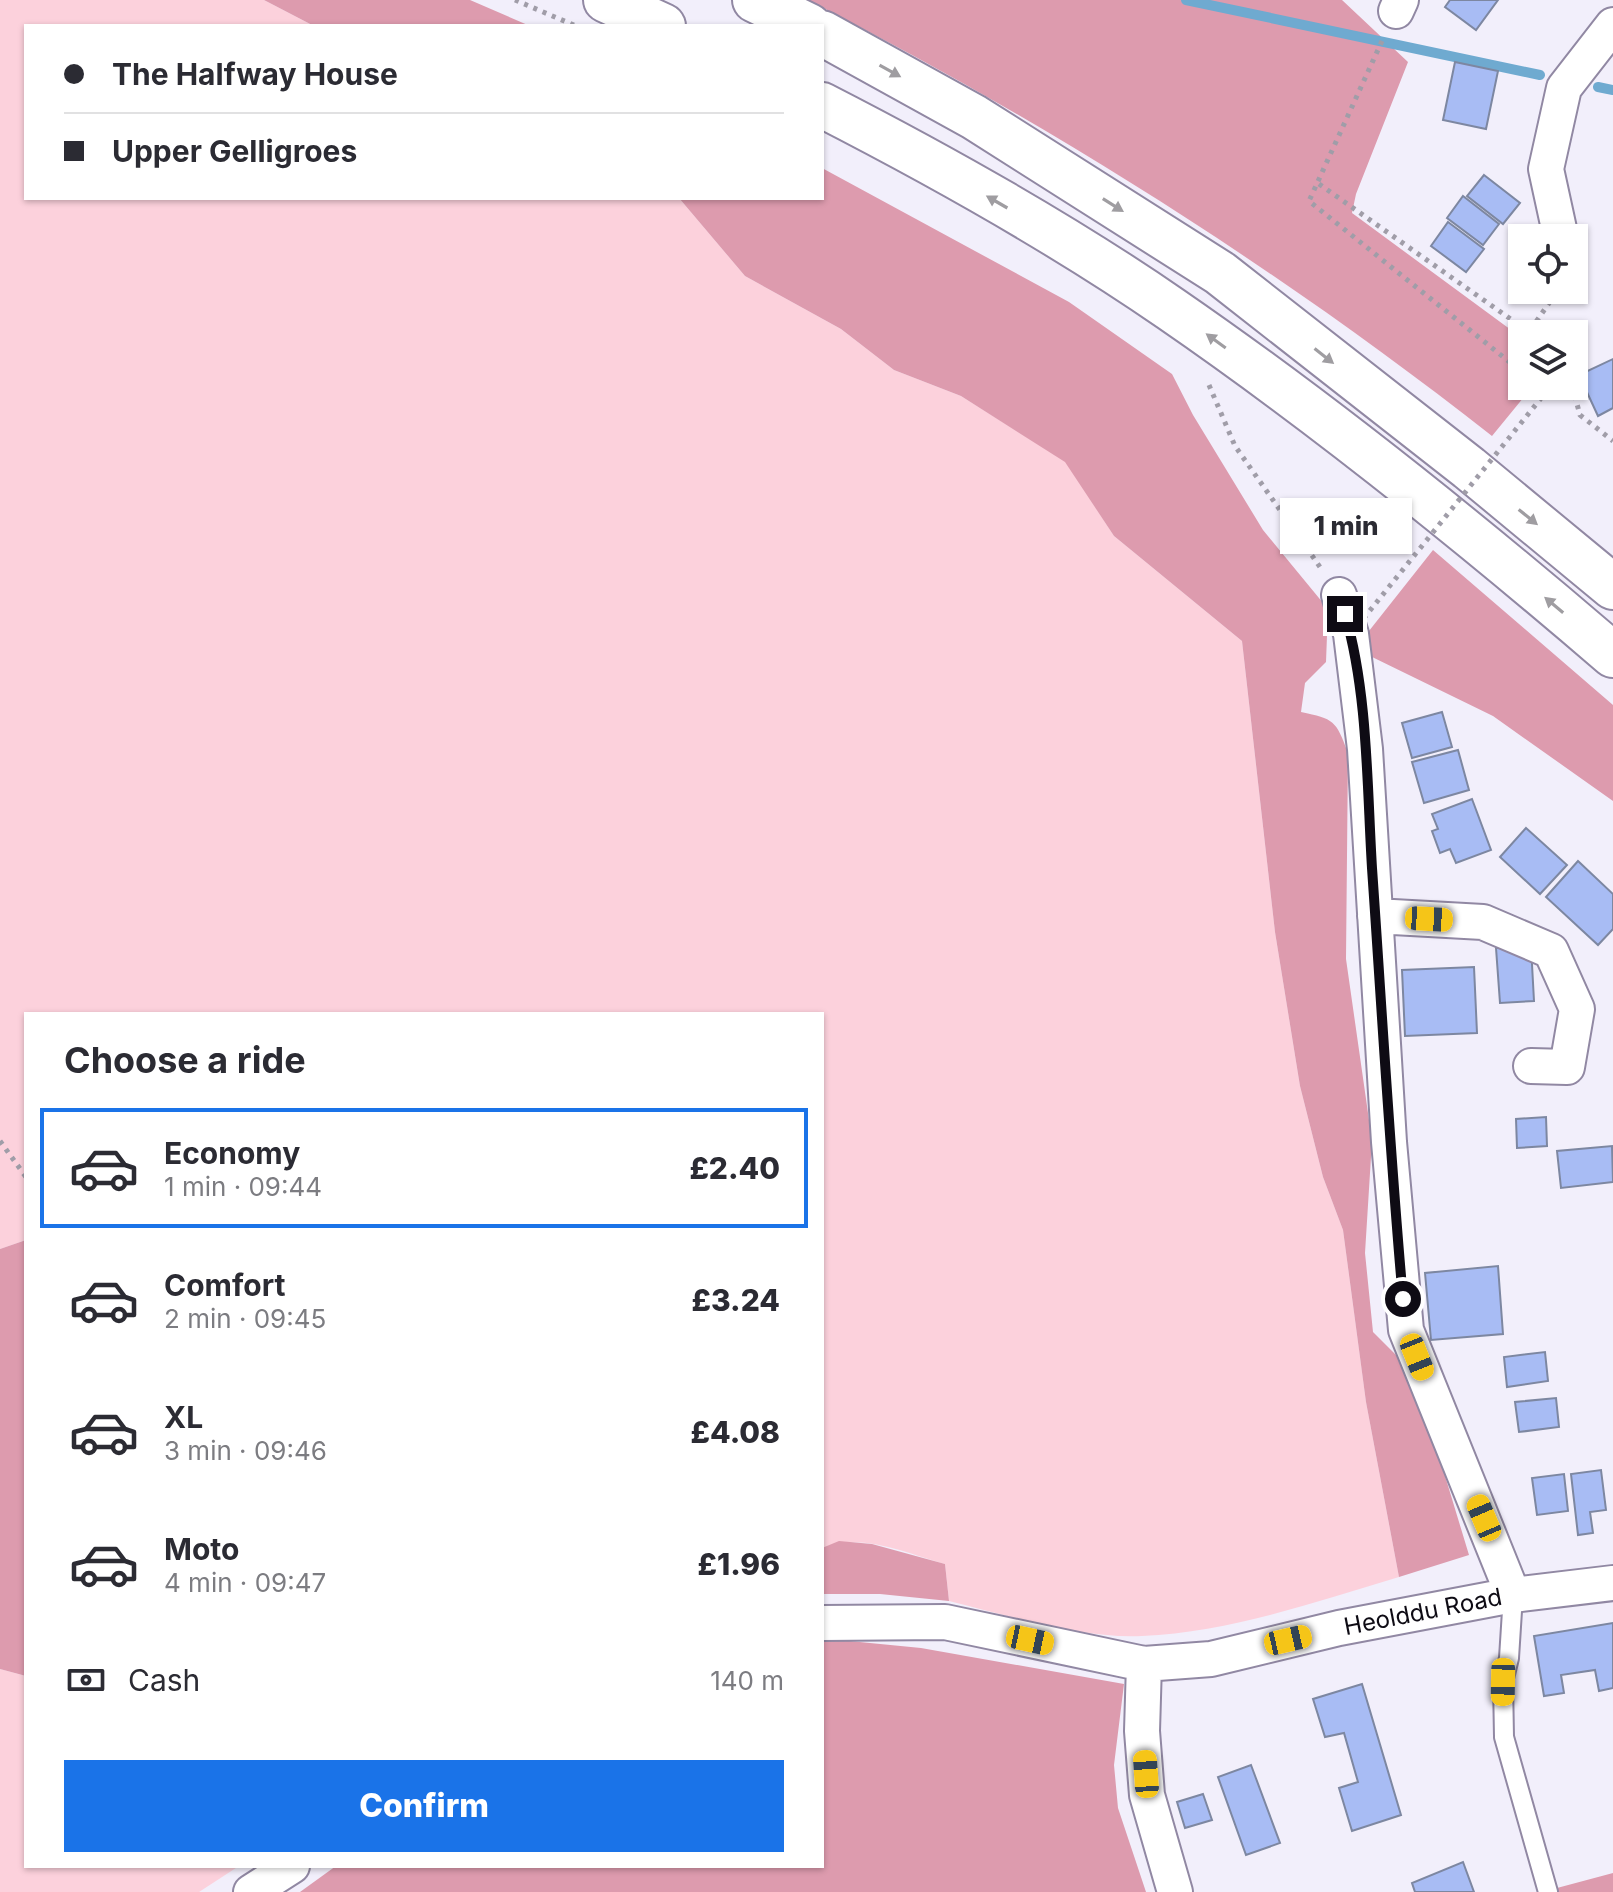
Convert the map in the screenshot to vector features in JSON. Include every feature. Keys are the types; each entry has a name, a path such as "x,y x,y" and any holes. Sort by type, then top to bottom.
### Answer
{"main road":[{"path":"606,0 659,24"},
{"path":"755,0 805,24"},
{"path":"824,34 974,117 1220,273 1469,468 1613,587"},
{"path":"824,106 1025,218 1170,308 1378,461 1613,655"}],"street":[{"path":"1558,224 1546,169 1564,88 1613,25"},
{"path":"1339,595 1351,634 1365,749 1389,1142 1406,1330 1513,1595"},
{"path":"1375,916 1483,922 1551,951 1577,1009 1567,1067 1531,1066"},
{"name":"Heolddu Road","path":"824,1623 945,1622 1144,1664 1211,1659 1339,1628 1513,1595 1613,1583"},
{"path":"1144,1664 1142,1731 1147,1795 1175,1892"},
{"path":"251,1892 289,1868"}],"lane":[{"path":"1513,1595 1509,1658 1503,1682 1504,1737 1548,1892"}],"path":[{"path":"515,0 571,24"},
{"path":"1398,5 1309,201 1508,361"},
{"path":"1319,184 1512,320"},
{"path":"1207,382 1235,446 1339,595"},
{"path":"1351,634 1540,400"},
{"path":"1576,400 1580,415 1613,441"},
{"path":"0,1141 24,1174"}],"shaded area":[{"path":"0,0 264,0 310,24 24,24 24,200 681,200 745,276 841,329 894,370 961,396 1066,462 1114,536 1242,641 1275,932 1300,1086 1323,1177 1343,1230 1366,1402 1399,1577 1304,1606 1207,1629 1119,1636 1045,1625 949,1601 945,1564 899,1550 852,1542 824,1547 824,1012 24,1012 24,1241 0,1249"},
{"path":"264,0 470,0 525,24 310,24"},
{"path":"808,0 1342,0 1408,62 1356,194 1352,213 1508,328 1508,400 1522,400 1492,436 1329,314 1245,257 1074,148 898,47"},
{"path":"824,169 1069,302 1172,374 1193,415 1263,530 1328,609 1326,662 1305,683 1301,712 1327,719 1337,727 1348,753 1346,959 1372,1141 1365,1253 1373,1332 1404,1363 1426,1413 1469,1555 1399,1577 1366,1402 1343,1230 1323,1177 1300,1086 1275,932 1242,641 1114,536 1065,462 961,396 894,370 841,329 745,276 681,200 824,200"},
{"path":"1433,550 1613,705 1613,801 1493,716 1368,655 1365,636"},
{"path":"24,1241 24,1675 0,1669 0,1249"},
{"path":"839,1541 872,1544 945,1564 949,1601 880,1594 824,1594 824,1547"},
{"path":"824,1640 921,1648 1124,1684 1114,1765 1118,1808 1146,1892 300,1892 333,1868 824,1868"},
{"path":"0,1669 24,1675 24,1868 236,1868 199,1892 0,1892"},
{"path":"1613,1873 1613,1892 1558,1892 1557,1888"}],"building":[{"path":"1450,0 1498,0 1476,30 1445,7"},
{"path":"1455,62 1498,71 1486,129 1443,120"},
{"path":"1484,175 1520,203 1503,224 1467,196"},
{"path":"1463,196 1499,224 1483,245 1447,218"},
{"path":"1448,222 1484,249 1466,272 1431,246"},
{"path":"1613,359 1613,408 1598,416 1588,394 1588,371"},
{"path":"1442,712 1452,747 1412,758 1402,723"},
{"path":"1458,750 1469,790 1424,803 1412,762"},
{"path":"1472,799 1491,850 1456,863 1450,849 1440,853 1432,831 1438,829 1432,814"},
{"path":"1526,828 1567,865 1540,894 1500,857"},
{"path":"1578,861 1613,894 1613,929 1598,945 1546,897"},
{"path":"1531,946 1534,1001 1500,1003 1496,948"},
{"path":"1474,967 1477,1033 1405,1036 1402,970"},
{"path":"1546,1117 1547,1146 1517,1148 1516,1119"},
{"path":"1612,1146 1613,1182 1561,1188 1557,1151"},
{"path":"1498,1266 1503,1334 1431,1340 1425,1273"},
{"path":"1545,1352 1548,1381 1507,1387 1504,1357"},
{"path":"1556,1398 1559,1427 1519,1432 1515,1402"},
{"path":"1601,1470 1606,1510 1590,1512 1593,1533 1578,1535 1571,1474"},
{"path":"1564,1474 1568,1511 1537,1515 1532,1478"},
{"path":"1613,1623 1613,1688 1599,1691 1595,1670 1561,1675 1564,1693 1544,1696 1534,1636"},
{"path":"1362,1684 1401,1815 1352,1831 1339,1788 1358,1782 1344,1733 1325,1737 1313,1699"},
{"path":"1251,1765 1280,1843 1246,1855 1218,1777"},
{"path":"1203,1794 1212,1820 1185,1828 1177,1802"},
{"path":"1463,1862 1474,1892 1415,1892 1412,1883"}],"waterway":[{"path":"1186,0 1540,75"},
{"path":"1598,87 1613,90"}],"route":[{"path":"1345,614 1351,634 1365,749 1389,1142 1403,1299"}]}
